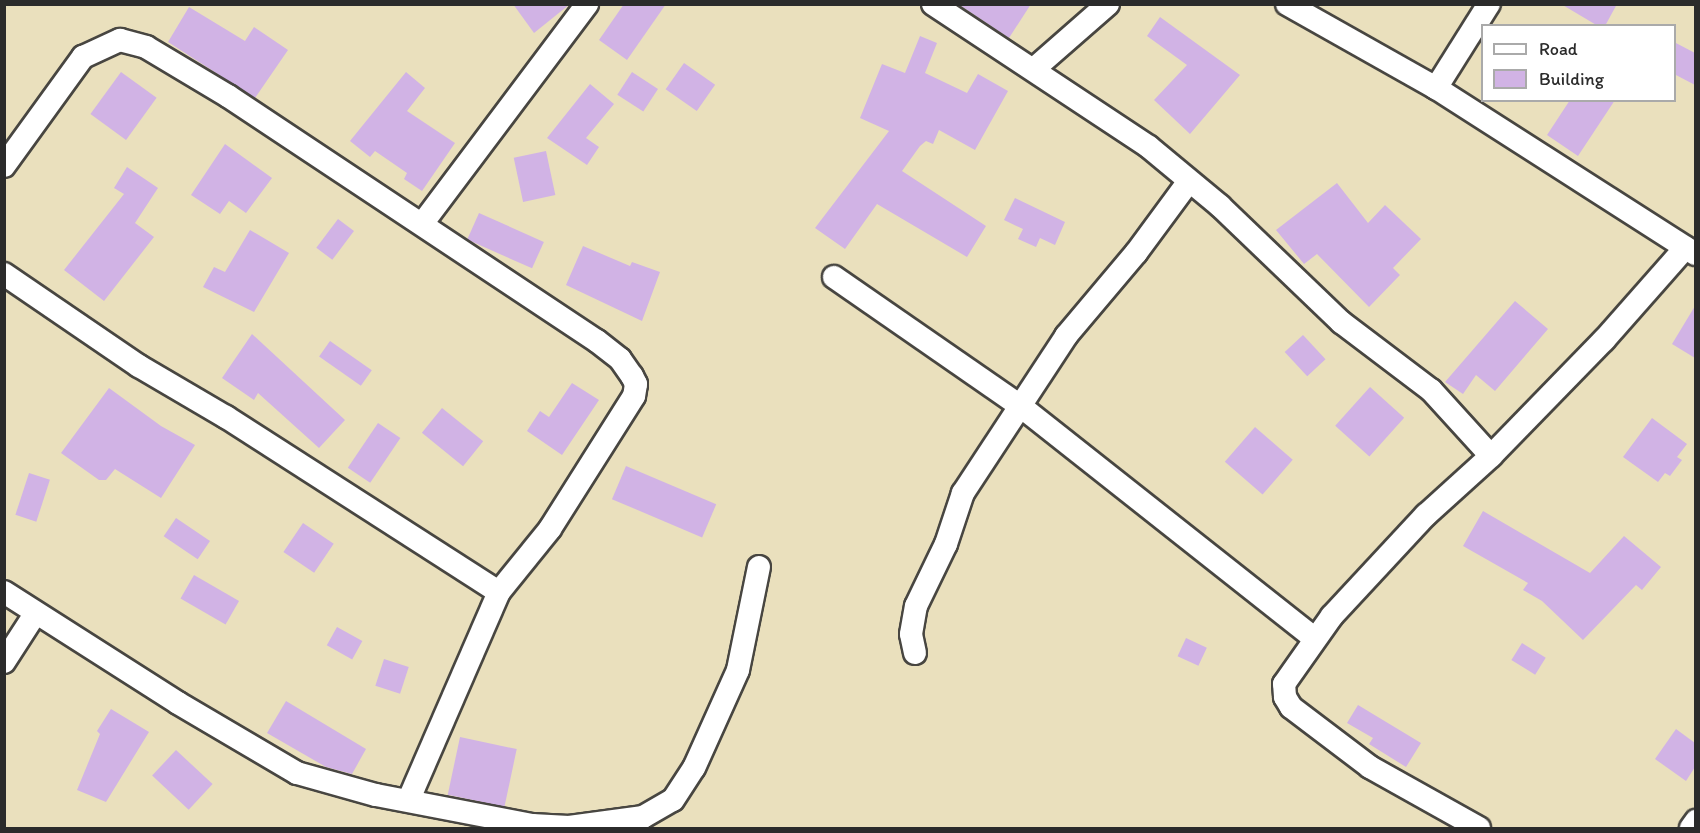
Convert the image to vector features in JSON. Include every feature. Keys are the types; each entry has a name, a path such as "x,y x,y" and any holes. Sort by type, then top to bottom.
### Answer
{"street":[{"path":"422,224 587,4"},
{"path":"933,4 1035,68 1149,147 1221,206 1341,322 1431,390 1491,456"},
{"path":"1035,68 1108,4"},
{"path":"1287,4 1436,88 1690,251 1604,340 1508,433 1491,456 1426,515 1314,638 1284,684 1285,697 1292,707 1370,767 1479,828"},
{"path":"1436,88 1489,4"},
{"path":"4,165 83,57 120,40 146,47 228,96 597,341 620,359 636,384 634,396 550,529 500,592 409,799"},
{"path":"915,653 911,634 916,606 946,544 963,493 1066,336 1136,253 1189,181"},
{"path":"4,274 139,366 226,417 500,592"},
{"path":"834,277 1019,405 1314,638"},
{"path":"4,592 35,614 297,773 343,788 409,799 532,825 569,827 642,817 662,809 673,800 694,768 738,670 759,567"},
{"path":"4,662 35,614"},
{"path":"1691,828 1695,821"}],"building":[{"path":"513,4 570,4 534,33"},
{"path":"624,4 666,4 627,60 599,40"},
{"path":"958,4 1031,4 1009,38"},
{"path":"1561,4 1617,4 1606,24 1595,24"},
{"path":"189,7 245,41 254,27 288,50 255,98 168,42"},
{"path":"1160,17 1240,75 1190,134 1154,100 1187,65 1147,36"},
{"path":"920,36 937,43 925,73 967,93 978,74 1008,91 975,150 939,130 933,144 926,141 920,146 902,171 986,226 967,257 877,204 845,249 815,228 889,131 860,118 882,64 905,73"},
{"path":"1676,43 1695,53 1695,85 1676,75"},
{"path":"684,63 715,85 697,111 666,89"},
{"path":"121,72 157,98 126,140 90,114"},
{"path":"406,72 425,88 407,111 455,143 422,191 404,179 407,173 375,151 370,157 350,141"},
{"path":"632,72 658,89 643,112 617,95"},
{"path":"590,84 614,104 586,138 599,147 587,165 547,138"},
{"path":"1569,102 1614,102 1578,156 1547,135"},
{"path":"225,144 272,178 246,213 229,201 220,214 191,195"},
{"path":"546,151 555,195 523,202 514,158"},
{"path":"127,167 158,188 135,223 154,237 104,301 64,270 124,194 114,188"},
{"path":"1337,183 1368,223 1385,205 1421,239 1393,268 1400,275 1369,307 1317,254 1304,264 1276,230"},
{"path":"1015,198 1065,222 1055,245 1040,238 1036,247 1018,239 1023,229 1004,220"},
{"path":"479,213 544,242 532,268 467,239"},
{"path":"338,219 354,231 332,260 316,248"},
{"path":"250,230 289,253 254,312 203,287 214,267 225,272"},
{"path":"583,246 630,266 632,262 660,272 642,321 566,285"},
{"path":"1515,301 1548,329 1495,391 1476,375 1463,394 1445,382"},
{"path":"1695,306 1695,358 1672,344"},
{"path":"252,334 345,420 319,448 258,393 254,400 222,378"},
{"path":"1303,335 1326,359 1307,376 1285,352"},
{"path":"330,341 372,370 361,386 319,357"},
{"path":"572,383 599,400 562,455 527,431 540,411 549,417"},
{"path":"1370,387 1404,418 1369,456 1335,426"},
{"path":"109,388 161,426 195,445 161,498 115,469 106,480 99,480 61,453"},
{"path":"442,408 483,441 463,466 422,433"},
{"path":"1652,418 1687,444 1677,457 1682,460 1670,476 1665,473 1658,482 1623,457"},
{"path":"378,423 400,438 370,483 348,468"},
{"path":"1255,427 1293,460 1263,495 1225,462"},
{"path":"626,466 716,504 702,537 612,499"},
{"path":"29,473 50,480 36,522 15,515"},
{"path":"1483,511 1590,573 1624,536 1661,567 1642,590 1636,585 1583,640 1542,601 1523,590 1528,583 1463,546"},
{"path":"176,518 210,541 198,559 164,536"},
{"path":"303,523 334,544 314,573 283,552"},
{"path":"194,575 239,601 226,624 180,598"},
{"path":"337,627 362,641 352,659 327,645"},
{"path":"1186,638 1207,648 1198,666 1178,656"},
{"path":"1522,643 1546,658 1535,675 1511,660"},
{"path":"384,659 409,667 400,694 375,686"},
{"path":"286,701 366,749 352,774 326,767 267,733"},
{"path":"1358,705 1421,743 1406,767 1369,744 1373,738 1347,723"},
{"path":"111,709 149,732 106,802 77,790 100,734 97,731"},
{"path":"1676,729 1695,743 1695,767 1686,781 1655,759"},
{"path":"460,737 517,749 504,807 448,795"},
{"path":"176,750 213,784 189,810 152,776"}]}
